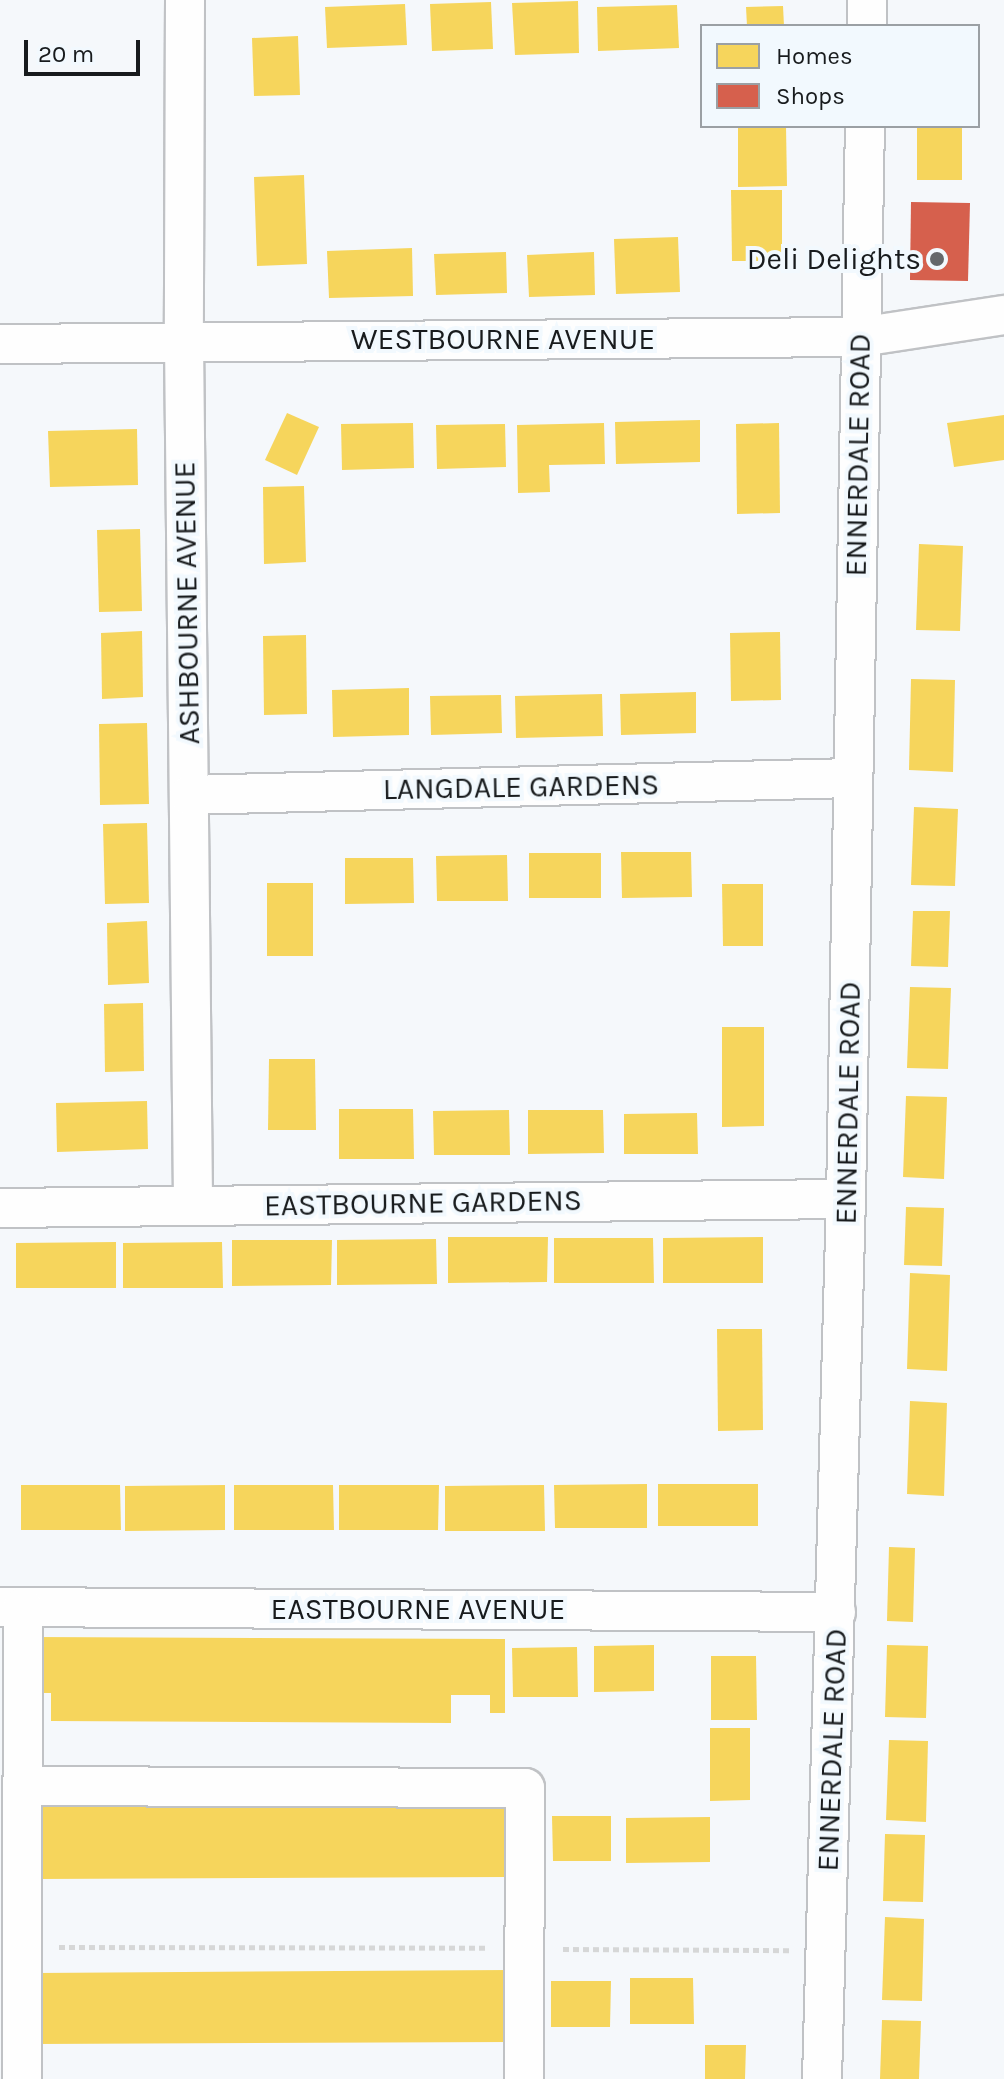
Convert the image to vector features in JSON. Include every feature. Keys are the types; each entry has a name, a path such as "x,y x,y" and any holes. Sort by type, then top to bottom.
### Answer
{"street":[{"name":"ASHBOURNE AVENUE","path":"185,0 184,341 193,1206"},
{"path":"867,0 867,24"},
{"name":"ENNERDALE ROAD","path":"822,2079 846,1199 865,128"},
{"name":"WESTBOURNE AVENUE","path":"0,344 860,337 1004,315"},
{"name":"LANGDALE GARDENS","path":"189,795 853,778"},
{"name":"EASTBOURNE GARDENS","path":"0,1208 846,1199"},
{"path":"12,1607 23,1786 11,1946 22,2079"},
{"name":"EASTBOURNE AVENUE","path":"12,1607 836,1612"},
{"path":"23,1786 525,1788 524,2079"}],"path":[{"path":"11,1946 826,1950"}],"building: Homes":[{"path":"578,1 579,53 515,55 512,3"},
{"path":"491,2 493,49 432,51 430,4"},
{"path":"405,4 407,45 327,48 325,7"},
{"path":"677,5 679,48 598,51 597,7"},
{"path":"783,6 784,24 747,24 746,7"},
{"path":"298,36 300,95 254,96 252,38"},
{"path":"738,128 786,128 787,186 738,187"},
{"path":"917,128 962,128 962,180 917,180"},
{"path":"304,175 307,264 257,266 254,177"},
{"path":"731,190 782,190 782,261 732,261"},
{"path":"678,237 680,292 616,294 614,239"},
{"path":"412,248 413,296 329,298 327,251"},
{"path":"506,252 507,293 436,295 434,254"},
{"path":"594,252 595,295 529,297 527,255"},
{"path":"287,413 319,427 297,475 265,460"},
{"path":"1004,415 1004,460 954,467 947,423"},
{"path":"700,420 700,462 616,464 615,422"},
{"path":"413,423 414,468 342,470 341,424"},
{"path":"604,423 605,464 549,465 550,492 518,493 517,425"},
{"path":"779,423 780,513 737,514 736,424"},
{"path":"505,424 506,467 437,469 436,425"},
{"path":"137,429 138,485 50,487 48,431"},
{"path":"304,486 306,562 264,564 263,487"},
{"path":"140,529 142,611 99,612 97,530"},
{"path":"919,544 963,546 960,631 916,630"},
{"path":"142,631 143,697 102,699 101,633"},
{"path":"780,632 781,700 731,701 730,633"},
{"path":"306,635 307,714 264,715 263,636"},
{"path":"911,679 955,680 953,772 909,770"},
{"path":"409,688 409,735 333,737 332,690"},
{"path":"696,692 696,733 621,735 620,694"},
{"path":"602,694 603,736 516,738 515,696"},
{"path":"501,695 502,733 431,735 430,696"},
{"path":"147,723 149,804 100,805 99,724"},
{"path":"914,807 958,809 955,886 911,885"},
{"path":"147,823 149,903 105,904 103,824"},
{"path":"621,852 691,852 692,897 622,898"},
{"path":"529,853 601,853 601,898 529,898"},
{"path":"507,855 508,901 437,901 436,856"},
{"path":"345,858 413,858 414,903 345,904"},
{"path":"267,883 313,883 313,956 267,956"},
{"path":"722,884 763,884 763,946 723,946"},
{"path":"913,911 950,911 948,967 911,966"},
{"path":"147,921 149,983 108,985 107,923"},
{"path":"910,987 951,988 948,1069 907,1068"},
{"path":"143,1003 144,1071 105,1072 104,1004"},
{"path":"722,1027 764,1027 764,1126 722,1127"},
{"path":"269,1059 315,1059 316,1130 268,1130"},
{"path":"906,1096 947,1097 944,1179 903,1177"},
{"path":"147,1101 148,1149 57,1152 56,1103"},
{"path":"339,1109 413,1109 414,1159 339,1159"},
{"path":"509,1110 510,1155 434,1155 433,1111"},
{"path":"528,1110 603,1110 604,1153 528,1154"},
{"path":"697,1113 698,1154 624,1154 624,1114"},
{"path":"906,1207 944,1208 942,1266 904,1265"},
{"path":"448,1237 548,1237 547,1282 448,1283"},
{"path":"763,1237 763,1283 663,1283 663,1238"},
{"path":"554,1238 653,1238 654,1283 554,1283"},
{"path":"436,1239 437,1284 337,1285 337,1240"},
{"path":"232,1240 332,1240 331,1285 232,1286"},
{"path":"116,1242 116,1288 16,1288 16,1243"},
{"path":"222,1242 223,1288 123,1288 123,1243"},
{"path":"910,1273 950,1275 947,1371 907,1369"},
{"path":"717,1329 762,1329 763,1430 718,1431"},
{"path":"910,1401 947,1403 944,1496 907,1494"},
{"path":"647,1484 647,1528 555,1528 554,1485"},
{"path":"658,1484 758,1484 758,1526 658,1526"},
{"path":"21,1485 120,1485 121,1530 21,1530"},
{"path":"225,1485 225,1530 125,1531 125,1486"},
{"path":"234,1485 333,1485 334,1530 234,1530"},
{"path":"339,1485 439,1485 438,1530 339,1530"},
{"path":"544,1485 545,1531 445,1531 445,1486"},
{"path":"889,1547 915,1548 913,1622 887,1621"},
{"path":"34,1637 505,1639 505,1713 490,1713 490,1695 451,1695 451,1723 51,1721 51,1693 34,1693"},
{"path":"654,1645 654,1691 594,1692 594,1646"},
{"path":"887,1645 928,1646 926,1718 885,1717"},
{"path":"577,1647 578,1697 513,1697 512,1648"},
{"path":"711,1656 756,1656 757,1720 711,1720"},
{"path":"710,1728 750,1728 750,1800 710,1801"},
{"path":"889,1740 928,1741 926,1822 886,1820"},
{"path":"506,1799 506,1877 38,1879 38,1802"},
{"path":"552,1816 611,1816 611,1861 553,1861"},
{"path":"710,1817 710,1862 626,1863 626,1818"},
{"path":"885,1834 925,1835 923,1902 883,1901"},
{"path":"885,1917 924,1919 922,2001 882,2000"},
{"path":"510,1970 510,2042 37,2044 37,1973"},
{"path":"630,1978 693,1978 694,2024 630,2024"},
{"path":"551,1981 611,1981 610,2027 551,2027"},
{"path":"882,2020 921,2021 919,2079 880,2079"},
{"path":"705,2045 746,2045 745,2079 705,2079"}],"building: Shops":[{"path":"911,202 970,203 968,281 910,280"}],"place":[{"name":"Deli Delights","path":"937,259"}]}
